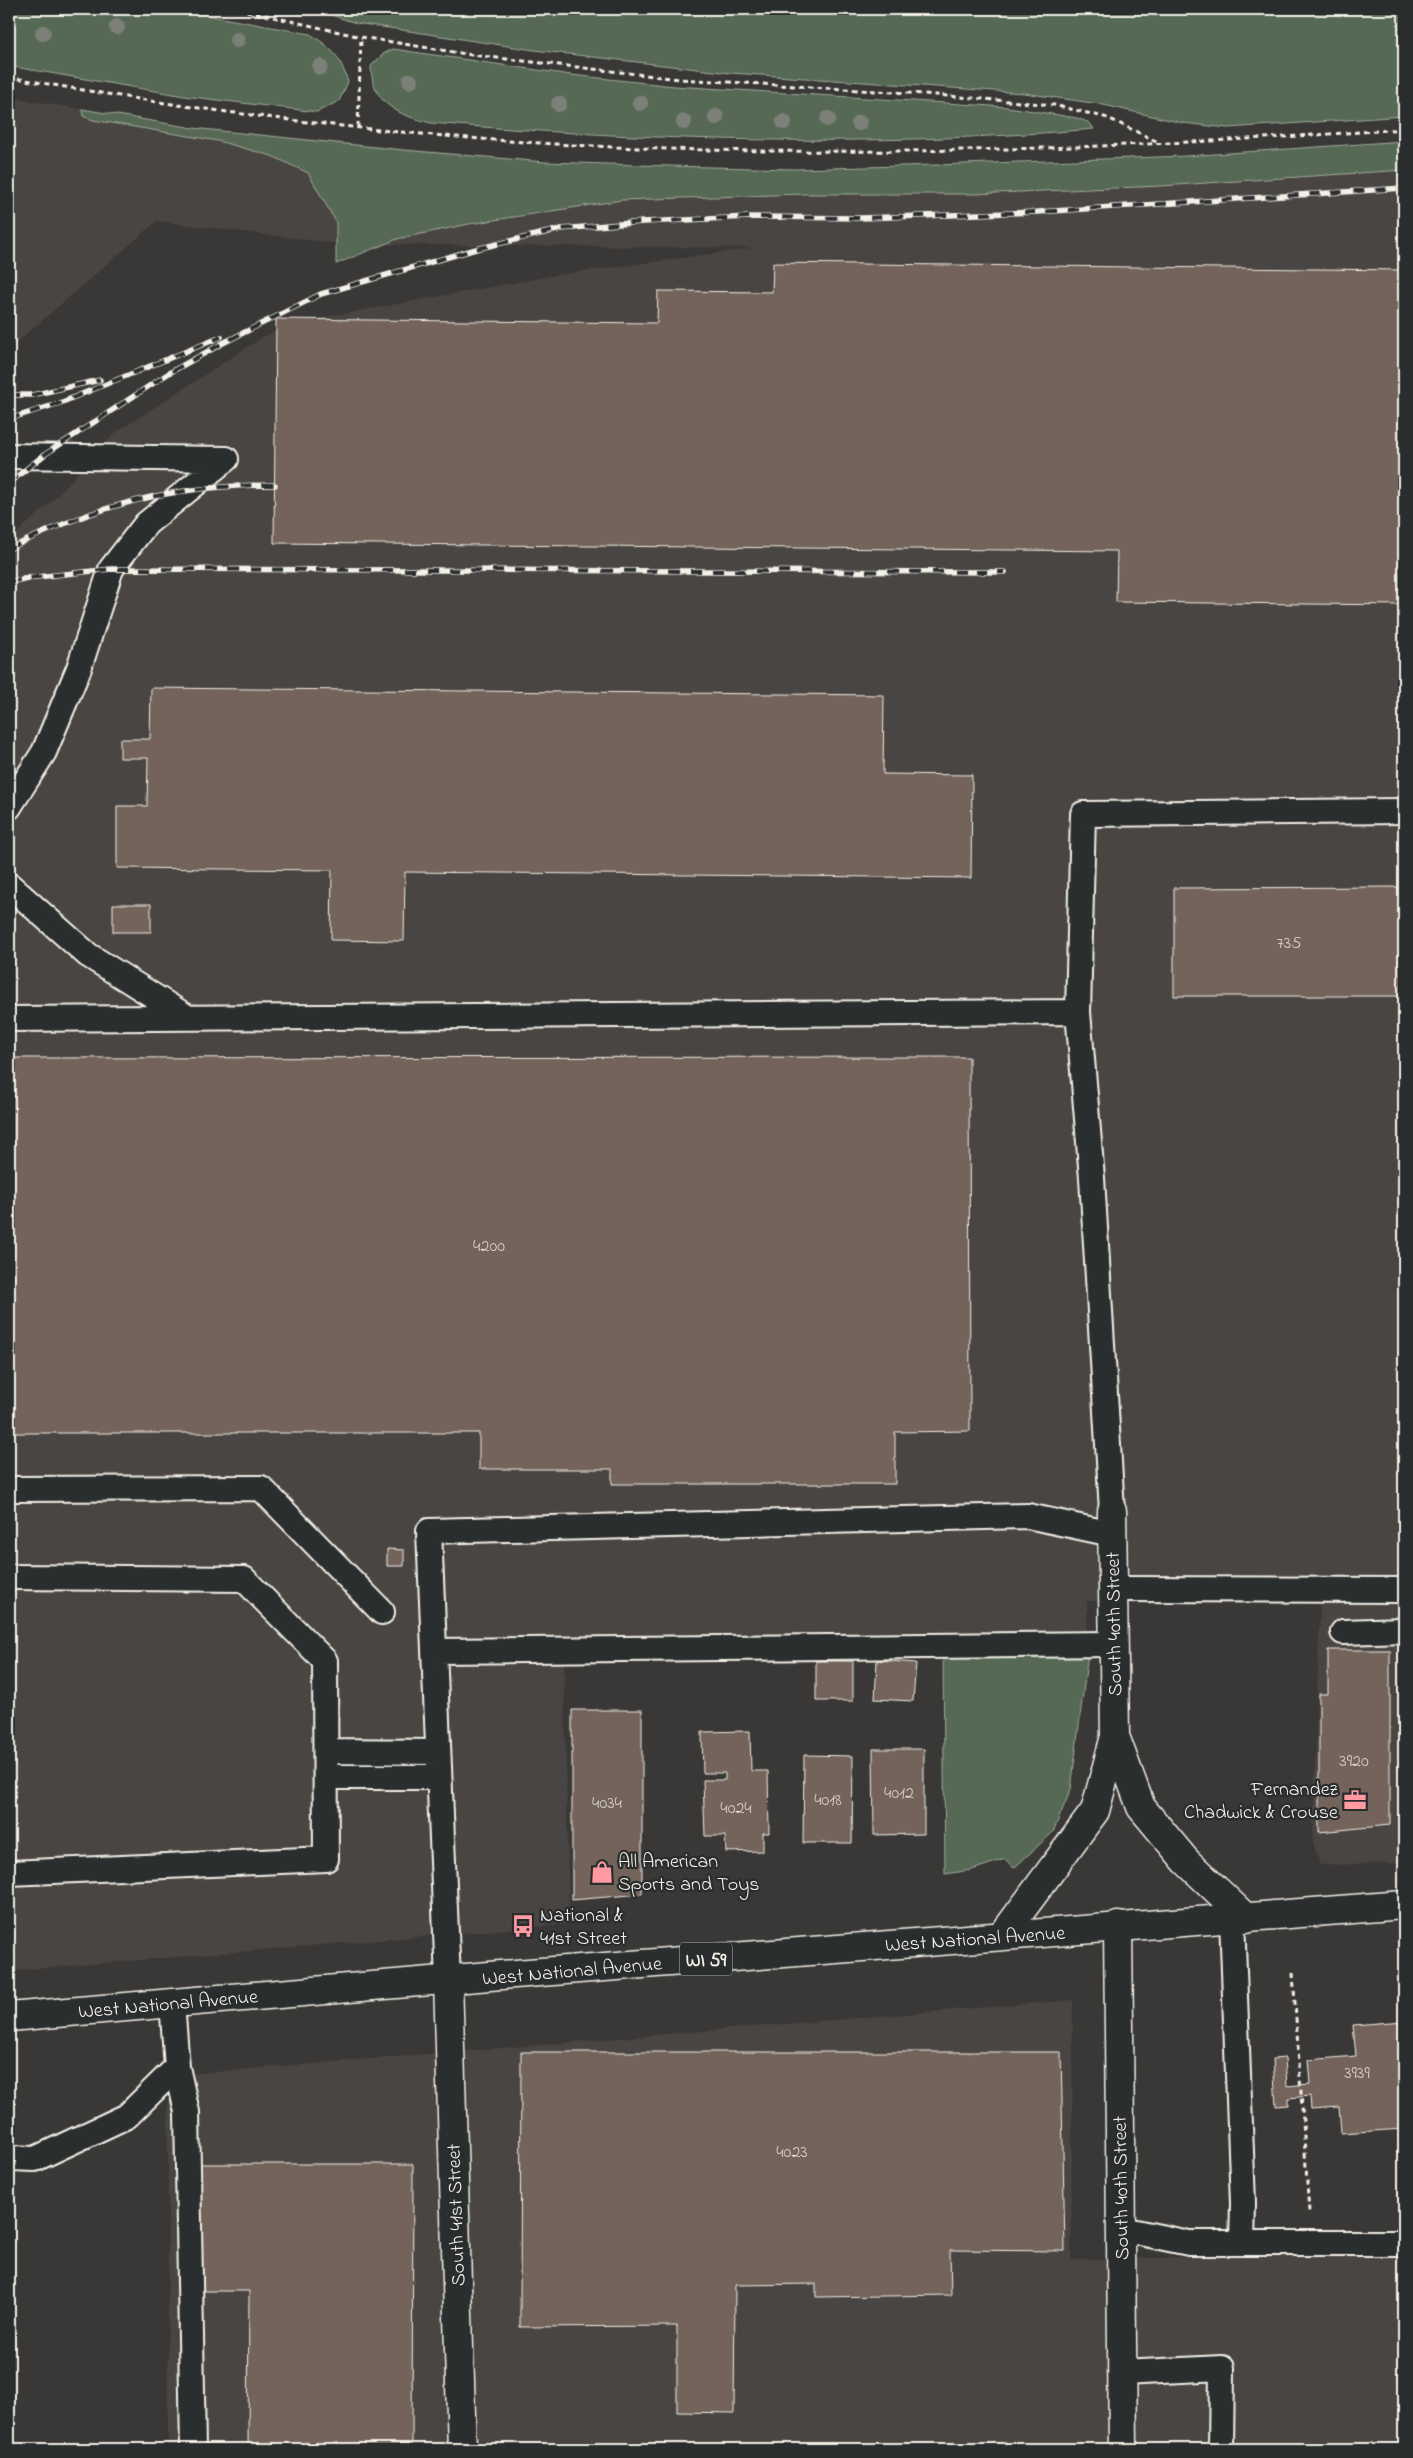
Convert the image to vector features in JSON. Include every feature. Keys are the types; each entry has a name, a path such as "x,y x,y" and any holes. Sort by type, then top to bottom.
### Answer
{"street":[{"name":"South 40th Street","path":"1003,1935 1095,1811 1115,1736 1112,1522"},
{"name":"South 40th Street","path":"1115,1736 1140,1807 1186,1862 1239,1918"},
{"name":"West National Avenue","path":"9,2017 1003,1935 1404,1905"},
{"name":"South 40th Street","path":"1118,1926 1123,2449"},
{"name":"South 41st Street","path":"448,1980 462,2449"}],"lane":[{"path":"9,456 226,459 146,524 111,570 79,668 44,752 9,807"},
{"path":"448,1980 429,1531 1028,1516 1112,1522 1092,1178 1078,1012 1083,814 1404,811"},
{"path":"9,884 88,955 188,1018"},
{"path":"9,1019 1078,1012"},
{"path":"9,1489 261,1488 382,1612"},
{"path":"9,1577 244,1579 325,1661 326,1751 326,1859 9,1874"},
{"path":"1113,1589 1404,1590"},
{"path":"1343,1632 1404,1630"},
{"path":"434,1651 1114,1644"},
{"path":"326,1751 438,1752"},
{"path":"326,1777 439,1777"},
{"path":"1239,1918 1242,2243"},
{"path":"172,2003 177,2066 187,2112 193,2449"},
{"path":"9,2158 34,2159 126,2116 177,2066"},
{"path":"1121,2229 1189,2243 1404,2243"},
{"path":"1122,2373 1222,2368 1222,2449"}],"path":[{"path":"238,9 361,37 472,55 680,79 926,94 1054,105 1108,118 1159,142"},
{"path":"259,9 270,16"},
{"path":"358,127 361,37"},
{"path":"9,77 182,106 358,127 513,141 647,148 970,150 1228,141 1404,129"},
{"path":"1293,1973 1309,2216"}],"shaded area":[{"path":"9,97 193,128 545,162 669,166 795,169 936,165 1186,156 1404,141 1404,1863 1320,1865 1313,1842 1320,1601 1087,1601 1088,1653 564,1657 569,1924 9,1971 9,540 51,502 115,433 263,337 297,322 557,275 754,248 341,244 157,221 9,349"},
{"path":"1073,2000 1071,2260 1404,2252 1404,2449 168,2449 168,2076"}],"green space":[{"path":"9,9 173,9 310,34 325,44 339,59 348,82 339,101 317,112 184,96 9,66"},
{"path":"313,9 1404,9 1404,116 1228,128 1183,123 1099,104 1024,93 731,73 534,50 356,23"},
{"path":"393,49 571,75 674,86 1008,107 1077,118 1090,123 1094,129 928,139 762,140 596,134 431,123 408,116 389,106 376,90 371,66 383,54"},
{"path":"82,109 193,128 402,150 545,162 795,169 1186,156 1404,141 1404,170 1161,186 973,194 804,194 622,200 469,224 397,239 336,264 336,222 308,173 272,156 218,141 93,120 83,116"},
{"path":"943,1653 1088,1653 1071,1789 1053,1832 1014,1868 1005,1859 972,1870 945,1874"}],"building":[{"path":"773,263 1404,270 1404,605 1116,602 1117,551 274,543 276,319 657,323 658,291 772,292"},
{"path":"151,688 884,695 883,774 972,775 971,878 405,872 404,941 331,940 332,870 117,868 117,806 147,806 148,758 120,758 120,739 150,739"},
{"path":"1404,887 1404,996 1174,996 1174,888"},
{"path":"113,904 151,904 151,932 113,932"},
{"path":"969,1057 970,1431 895,1432 895,1484 612,1484 612,1469 479,1469 479,1433 9,1433 9,1058"},
{"path":"387,1549 404,1550 404,1566 387,1566"},
{"path":"1328,1650 1390,1650 1390,1825 1319,1832 1319,1694 1328,1694"},
{"path":"877,1660 916,1663 913,1701 875,1699"},
{"path":"816,1661 853,1661 853,1701 816,1701"},
{"path":"572,1710 642,1710 642,1894 572,1900"},
{"path":"750,1731 751,1771 768,1771 769,1833 763,1833 763,1851 726,1852 725,1836 705,1836 703,1780 725,1780 725,1773 703,1773 702,1732"},
{"path":"873,1749 924,1749 924,1834 874,1835"},
{"path":"804,1755 853,1756 852,1843 803,1843"},
{"path":"1404,2021 1404,2129 1341,2133 1339,2107 1311,2109 1310,2096 1288,2098 1288,2105 1276,2106 1273,2059 1285,2058 1287,2086 1310,2084 1308,2060 1356,2056 1353,2025"},
{"path":"521,2052 1061,2052 1065,2251 950,2250 951,2295 816,2297 816,2284 735,2285 734,2413 677,2412 677,2326 520,2327"},
{"path":"200,2164 413,2164 412,2449 248,2449 249,2291 200,2291"}],"railway":[{"path":"9,483 44,455 169,373 223,343 321,294 476,249 561,229 643,222 750,217 861,218 1038,212 1404,188"},
{"path":"9,419 60,403 221,337"},
{"path":"9,395 32,395 100,380"},
{"path":"9,549 74,520 138,500 170,493 204,489 275,485"},
{"path":"9,582 28,578 111,569 1005,572"}],"place":[{"name":"Fernandez Chadwick & Crouse","path":"1355,1800"},
{"name":"All American Sports and Toys","path":"602,1872"},
{"name":"National & 41st Street","path":"523,1926"}]}
